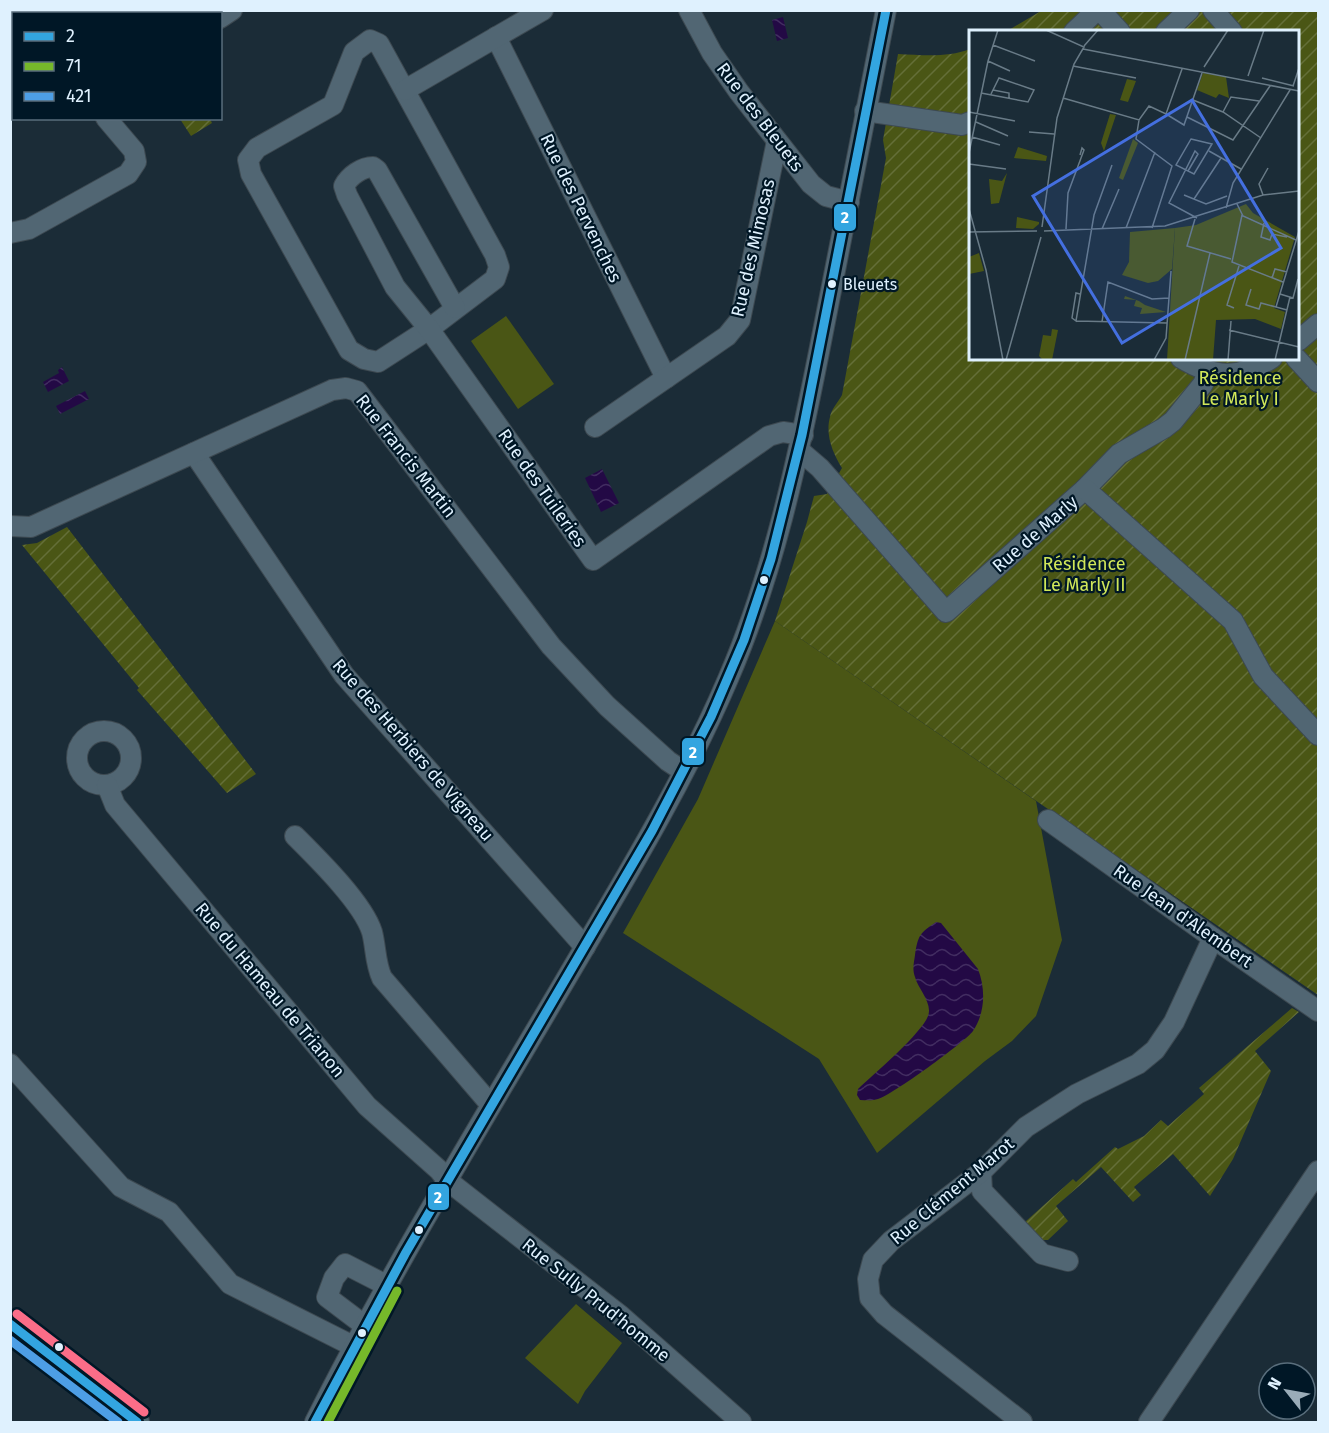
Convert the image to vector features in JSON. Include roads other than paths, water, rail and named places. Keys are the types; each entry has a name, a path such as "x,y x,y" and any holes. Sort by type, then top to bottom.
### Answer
{"main road":[{"path":"10,1324 137,1422"}],"street":[{"path":"405,90 543,10"},
{"name":"Rue des Bleuets","path":"689,10 712,53 811,184 826,196 849,202"},
{"path":"315,1422 364,1325 585,947 683,771 718,701 739,652 773,555 788,502 886,10"},
{"path":"1076,30 1099,10 1118,30"},
{"path":"1168,30 1189,10"},
{"path":"1213,10 1230,30"},
{"name":"Rue des Pervenches","path":"496,38 666,378"},
{"path":"370,40 379,44 405,90 495,255 499,267 495,279 429,329 378,362 364,359 349,350 251,174 248,160 257,148 333,105 354,52 370,40"},
{"path":"865,111 968,127"},
{"path":"10,233 29,229 128,174 136,162 134,151 108,120"},
{"name":"Rue des Mimosas","path":"595,427 728,336 740,320 777,141"},
{"path":"429,329 395,287 347,195 344,186 347,179 366,167 373,166 378,171 455,308"},
{"path":"1299,340 1318,324"},
{"name":"Rue des Tuileries","path":"429,329 592,560 764,439 783,432 801,443"},
{"path":"1184,360 1198,369 1230,375 1250,370 1268,360"},
{"path":"1298,360 1318,382"},
{"path":"1085,489 1119,453 1173,421 1203,384 1208,372"},
{"name":"Rue Francis Martin","path":"10,526 31,527 332,390 346,388 357,391 551,646 607,706 668,761 683,771"},
{"name":"Rue de Marly","path":"801,443 820,468 946,612 1085,489 1233,621 1263,676 1318,735"},
{"name":"Rue des Herbiers de Vigneau","path":"194,453 344,675 585,947"},
{"name":"Rue du Hameau de Trianon","path":"107,785 115,805 367,1106 440,1170 447,1182"},
{"name":"Rue Jean d'Alembert","path":"1048,820 1318,1011"},
{"path":"295,836 325,866 355,903 371,930 378,969 382,978 491,1105"},
{"name":"Rue Clément Marot","path":"1022,1422 884,1314 870,1298 868,1279 873,1260 891,1241 981,1172 1026,1127 1077,1094 1138,1064 1155,1050 1174,1022 1213,938"},
{"path":"10,1064 121,1187 169,1212 230,1284 353,1346"},
{"path":"1149,1422 1318,1171"},
{"path":"981,1172 982,1191 1042,1254 1068,1261"},
{"name":"Rue Sully Prud'homme","path":"447,1182 621,1316 741,1422"},
{"path":"364,1325 327,1297 334,1278 345,1264 387,1285"}],"water":[{"path":"783,17 788,38 777,41 772,20"},
{"path":"62,367 69,381 48,392 43,382 59,373 58,370"},
{"path":"85,391 89,399 60,414 56,406"},
{"path":"602,469 619,503 601,512 585,478"},
{"path":"936,922 941,923 978,969 983,993 980,1017 967,1037 928,1068 878,1099 860,1100 857,1095 858,1089 917,1033 928,1016 928,1006 914,974 914,966 919,939 923,932"}],"place":[{"name":"Bleuets","path":"832,284"}],"park label":[{"name":"Résidence Le Marly I","path":"1240,388"},
{"name":"Résidence Le Marly II","path":"1084,574"}]}
